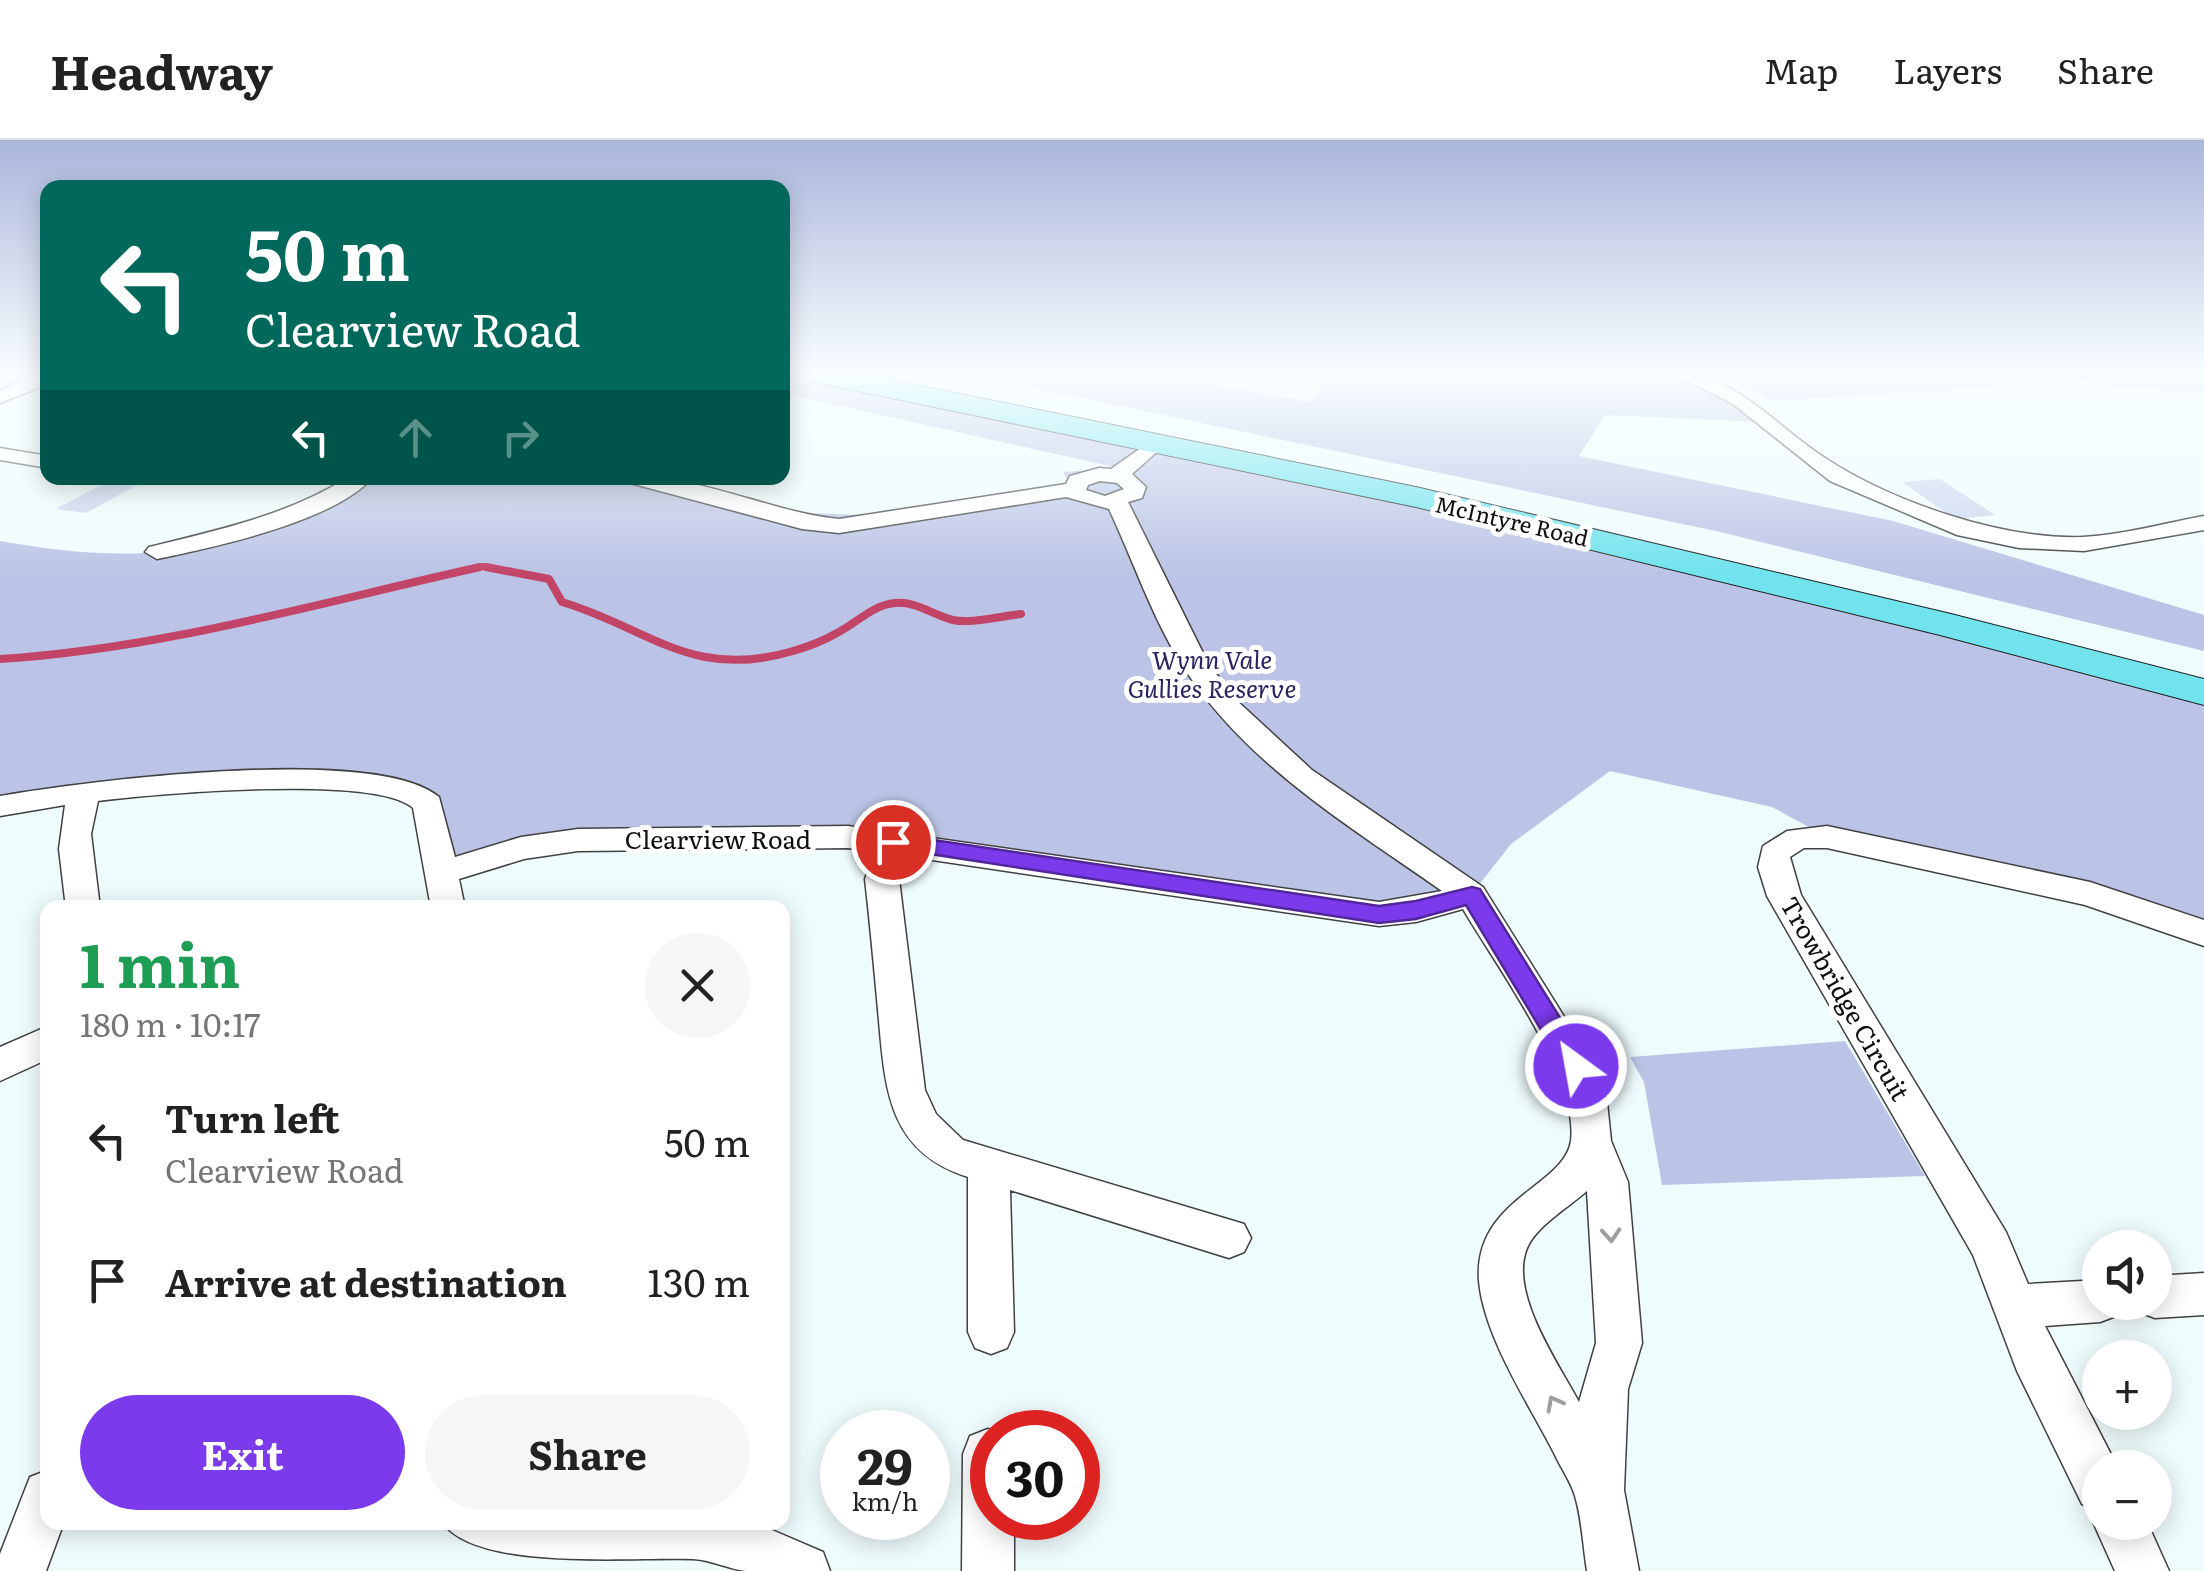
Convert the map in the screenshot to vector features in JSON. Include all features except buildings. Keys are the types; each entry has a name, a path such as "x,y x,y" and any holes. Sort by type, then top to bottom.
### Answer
{"main road":[{"name":"McIntyre Road","path":"1182,440 1952,626 2204,692"},
{"name":"McIntyre Road","path":"1236,440 1668,533 2204,670"}],"street":[{"path":"665,485 802,522 839,526 1074,490 1080,498 1094,502 1116,489 1141,440"},
{"path":"1788,440 1838,476 1932,519 1990,536 2046,544 2084,544 2204,523"},
{"path":"0,454 40,461"},
{"path":"156,552 214,541 308,507 349,485"},
{"path":"1116,489 1195,664 1225,704 1300,777 1472,895 1576,1066 1587,1102 1591,1141 1608,1182 1619,1343 1604,1389 1599,1490 1613,1571"},
{"path":"0,806 164,782 249,779 409,790 428,804 447,900"},
{"path":"82,900 73,836 80,804 87,792"},
{"name":"Clearview Road","path":"442,872 521,848 578,840 732,836 893,842 1379,914 1416,910 1472,895"},
{"name":"Trowbridge Circuit","path":"2082,1450 2034,1355 1984,1233 1784,896 1774,854 1786,842 1802,836 1827,837 2090,894 2204,933"},
{"path":"893,842 882,879 905,1090 915,1121 950,1154 1229,1238"},
{"path":"0,1065 40,1045"},
{"path":"1591,1141 1579,1172 1515,1226 1505,1249 1501,1278 1508,1314 1599,1490"},
{"path":"989,1166 990,1332"},
{"path":"2172,1296 2204,1294"},
{"path":"2015,1306 2082,1301"},
{"path":"20,1571 40,1516"},
{"path":"479,1530 495,1542 528,1545 698,1532 804,1571"},
{"path":"988,1540 988,1571"},
{"path":"2127,1540 2143,1571"}],"green space":[{"name":"Wynn Vale Gullies Reserve","path":"993,440 1158,442 2204,692 2204,933 1827,837 1772,807 1610,771 1511,844 1471,895 1416,910 928,847 578,840 442,873 421,796 249,779 0,806 0,541 107,553 188,548 265,523 350,485 665,485 771,512 896,516 1073,489 1063,472 1119,468"},
{"path":"1282,440 1589,440 1579,456 1893,521 2204,615 2204,651 1716,531"},
{"path":"1845,1041 1925,1176 1662,1185 1644,1082 1630,1057"}],"shaded area":[{"path":"1940,479 1995,515 1955,519 1902,482"},
{"path":"101,485 137,485 86,513 56,509"}],"waterway":[{"path":"0,659 61,654 181,635 480,567"},
{"path":"486,567 549,579 562,602 672,648 727,660 758,659 804,648 879,607 895,603 961,621 1021,614"},
{"path":"469,569 499,569"}],"route":[{"path":"893,842 1379,914 1416,910 1472,895 1576,1066"}]}
